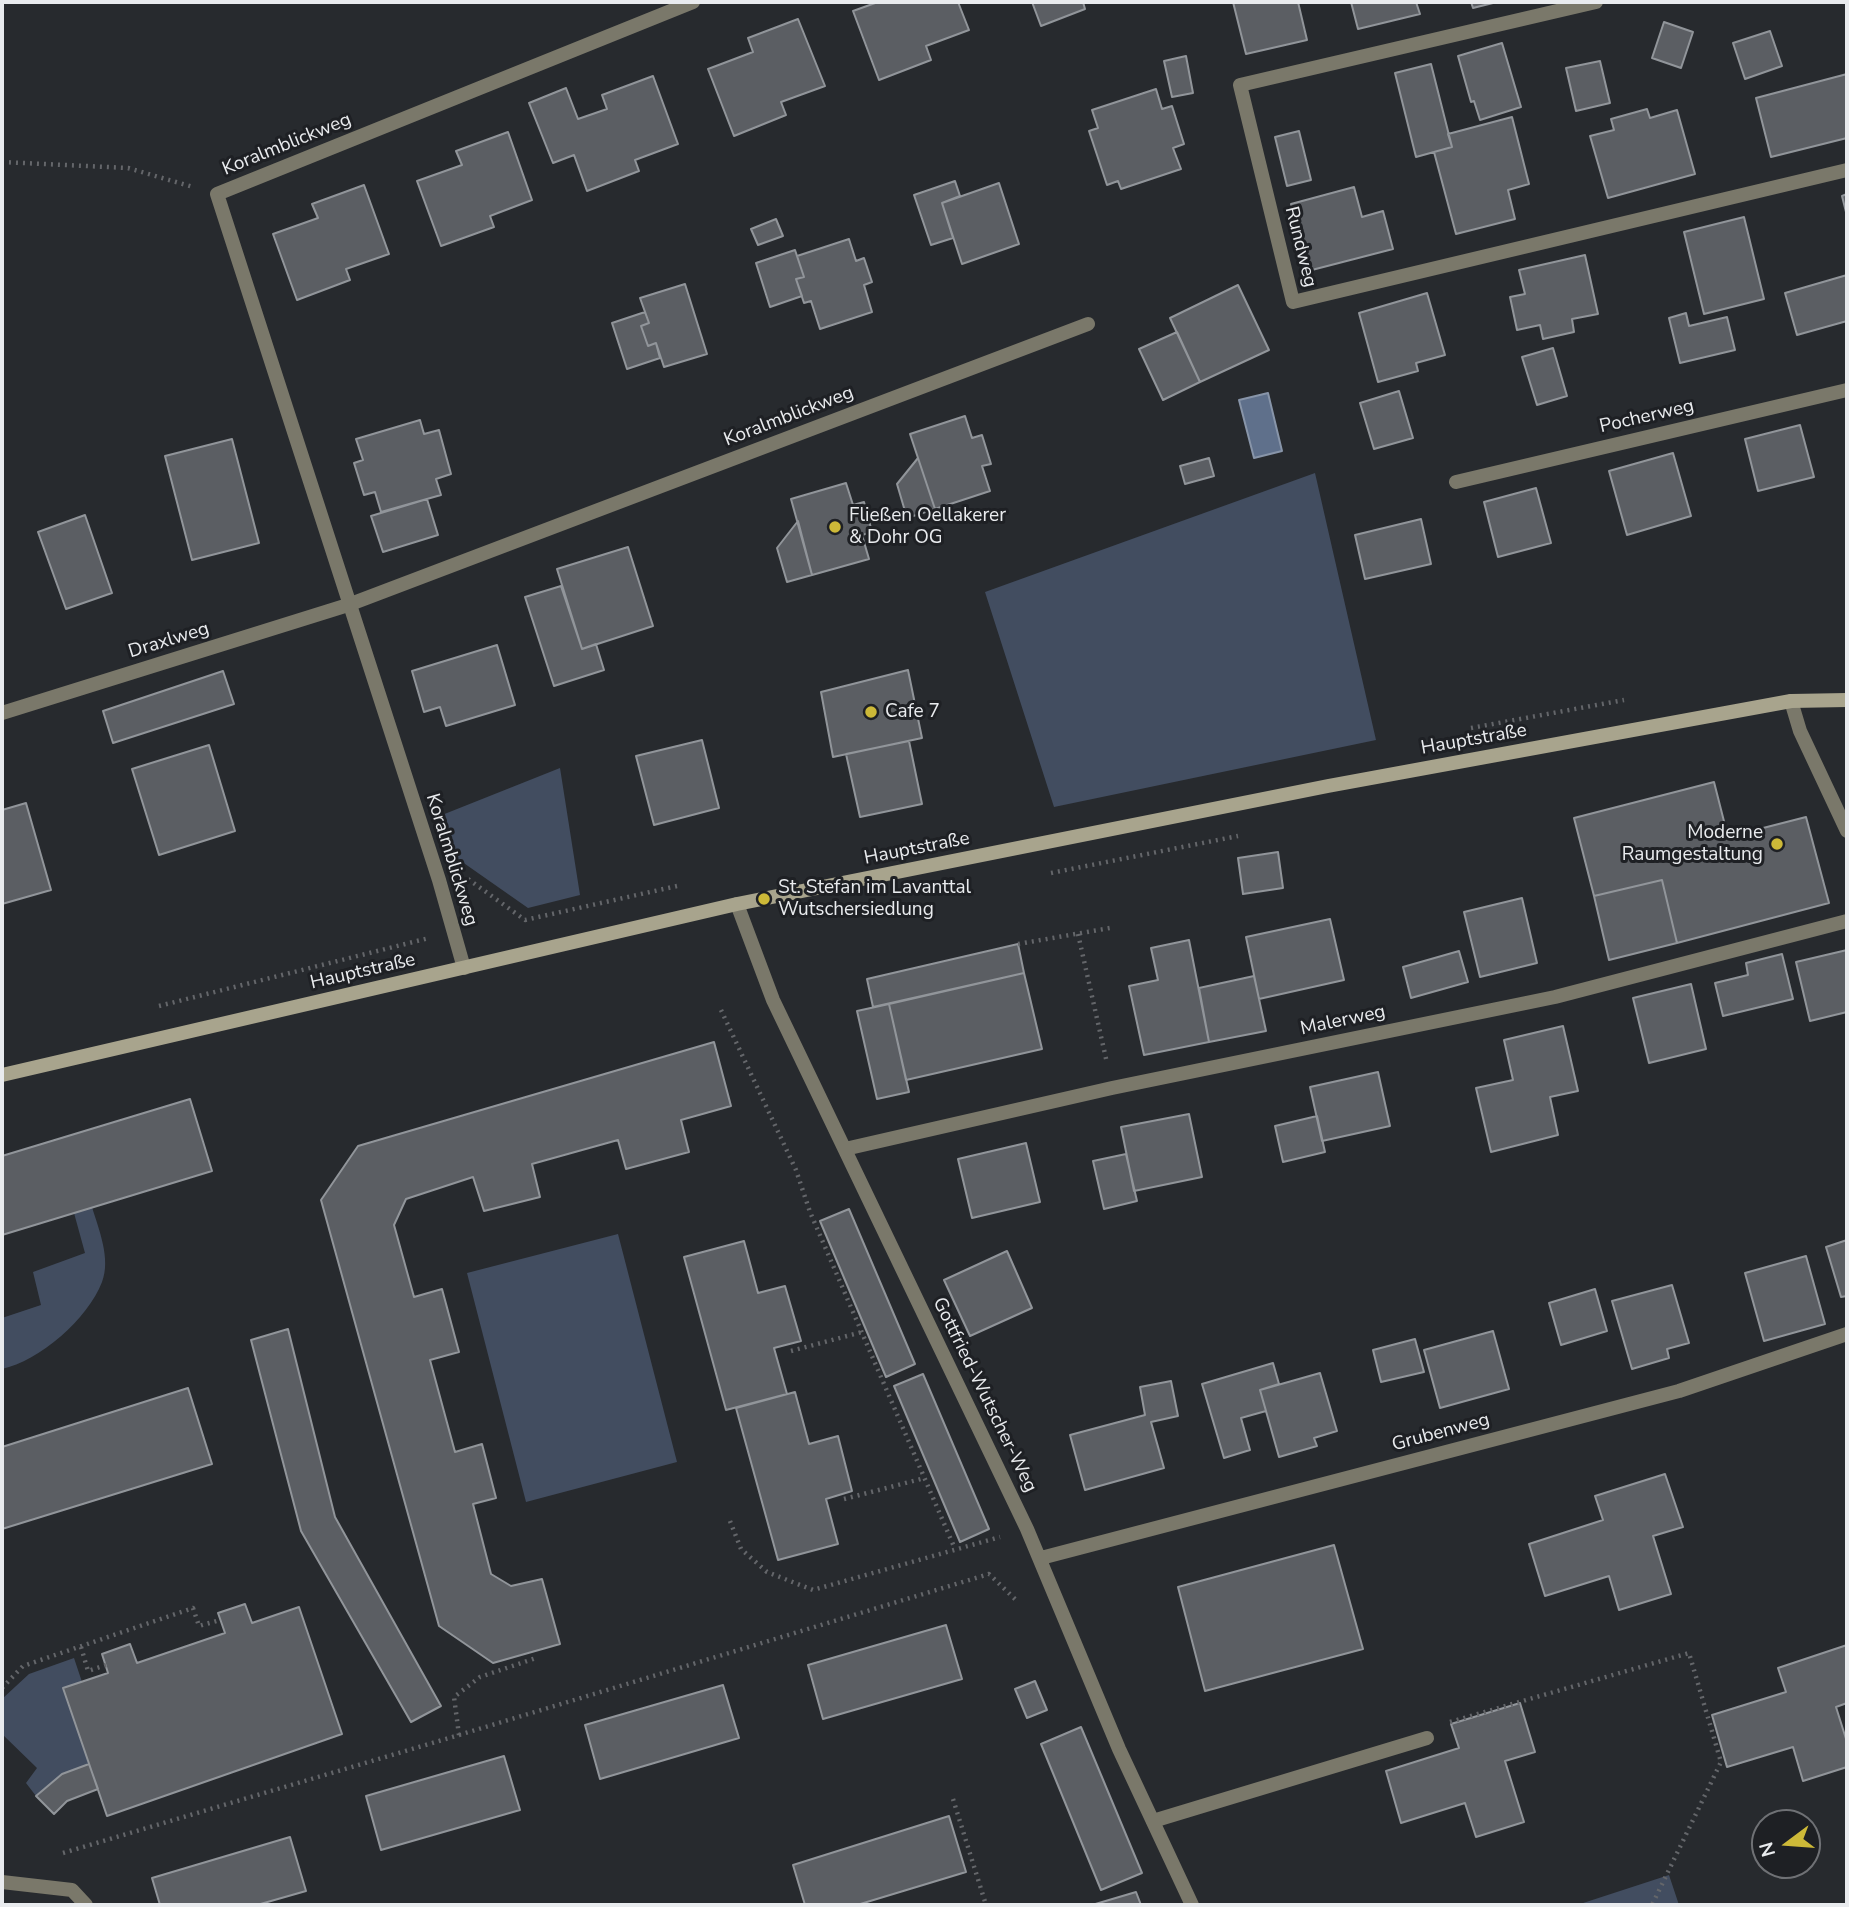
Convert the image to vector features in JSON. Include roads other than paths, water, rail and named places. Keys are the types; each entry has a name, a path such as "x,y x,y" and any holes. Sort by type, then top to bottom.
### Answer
{"main road":[{"name":"Hauptstraße","path":"2,1075 737,904 1328,786 1791,701 1847,700"}],"street":[{"name":"Koralmblickweg","path":"464,968 217,194 693,2"},
{"name":"Rundweg","path":"1596,2 1240,85 1293,302 1847,170"},
{"name":"Koralmblickweg","path":"348,605 1088,324"},
{"name":"Pocherweg","path":"1456,482 1847,390"},
{"name":"Draxlweg","path":"2,713 348,605"},
{"path":"1791,701 1800,731 1847,831"},
{"name":"Gottfried-Wutscher-Weg","path":"737,904 773,1000 1041,1558 1153,1821 1192,1905"},
{"name":"Malerweg","path":"845,1149 1112,1088 1555,997 1847,921"},
{"name":"Grubenweg","path":"1041,1558 1679,1391 1847,1334"},
{"path":"1153,1821 1427,1738"},
{"path":"4,1882 72,1890 86,1905"}],"place":[{"name":"Fließen Oellakerer & Dohr OG","path":"835,527"},
{"name":"Cafe 7","path":"871,712"},
{"name":"Moderne Raumgestaltung","path":"1777,844"},
{"name":"St. Stefan im Lavanttal Wutschersiedlung","path":"764,899"}]}
